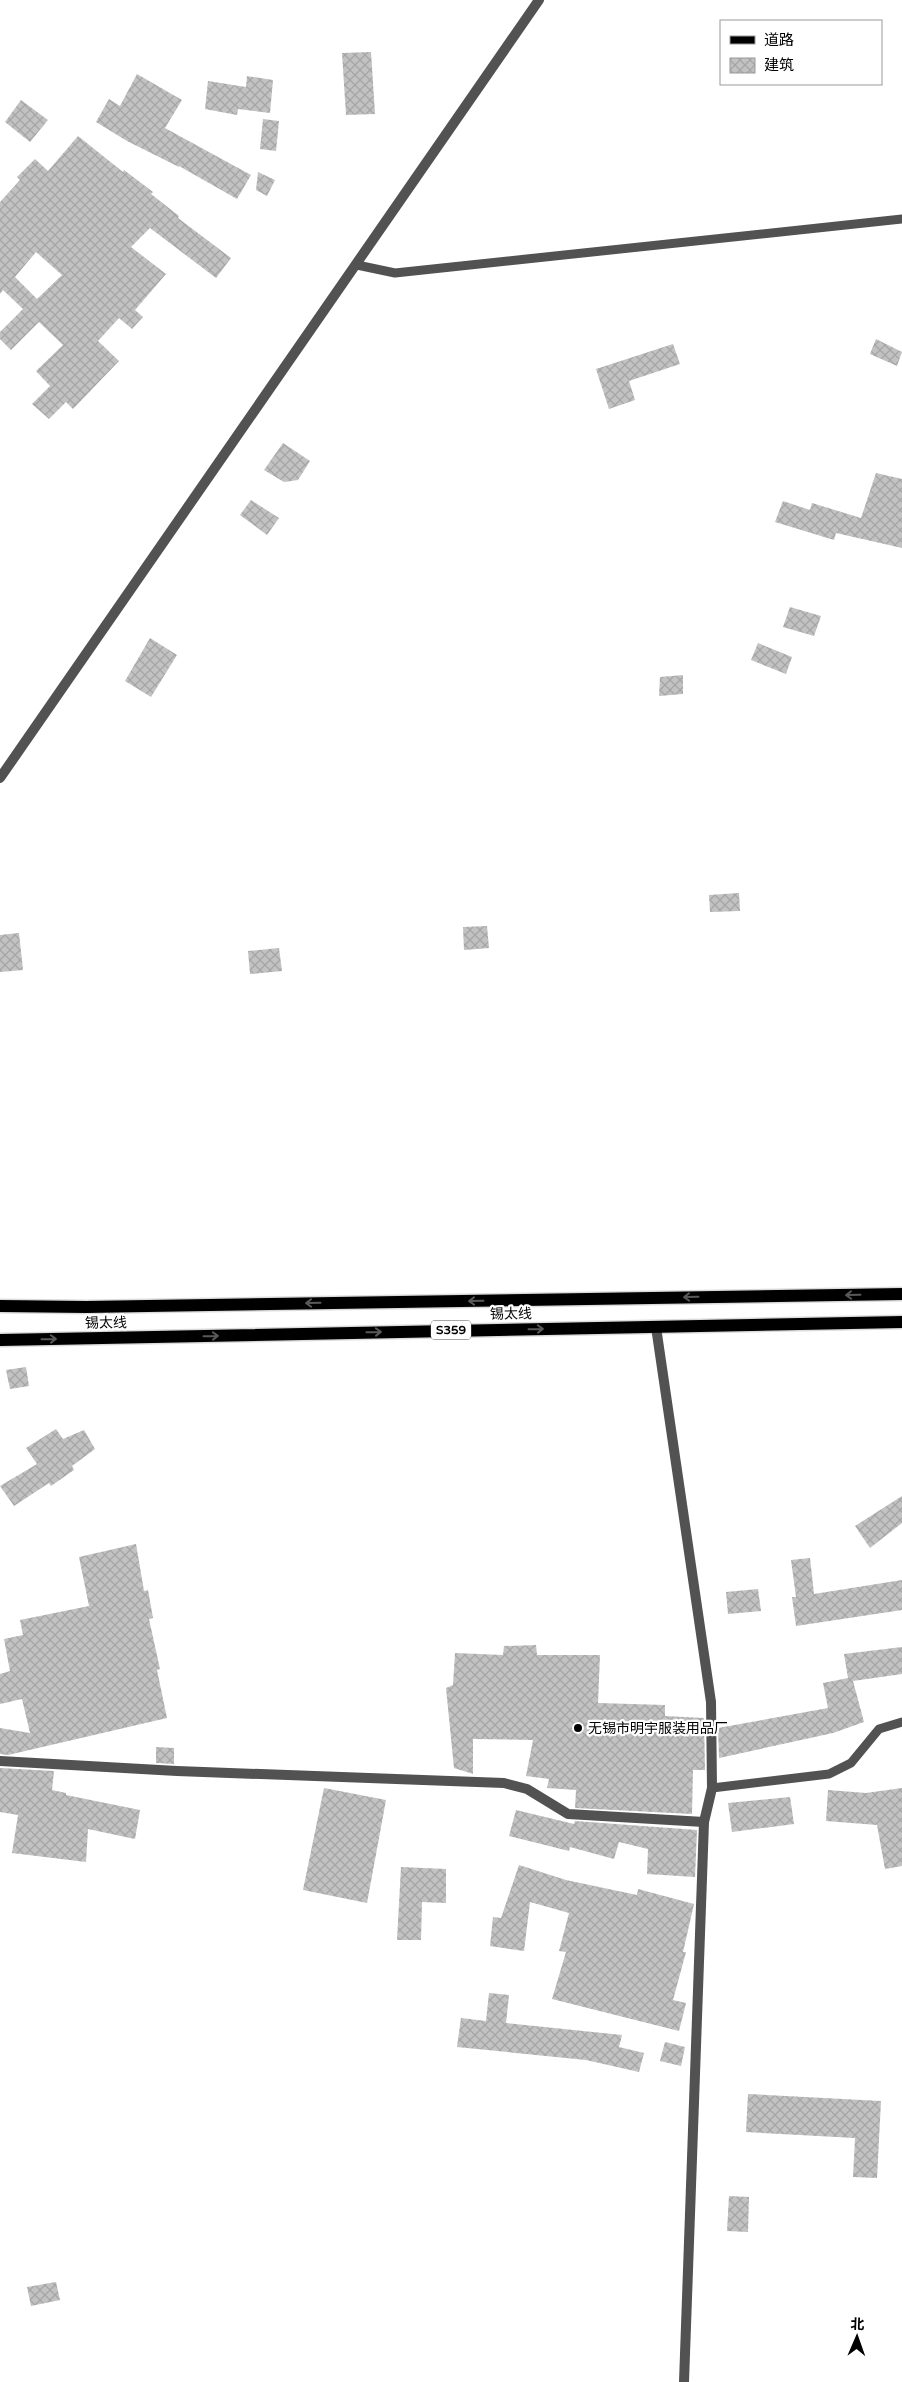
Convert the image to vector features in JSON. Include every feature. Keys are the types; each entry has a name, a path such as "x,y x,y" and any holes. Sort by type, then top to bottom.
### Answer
{"main road":[{"name":"锡太线","path":"0,1306 902,1294"},
{"name":"锡太线","path":"0,1340 902,1322"}],"street":[{"path":"0,778 539,0"},
{"path":"656,1326 711,1702 712,1788 704,1822 684,2382"},
{"path":"0,1761 177,1771 504,1783 527,1789 568,1814 704,1822"}],"lane":[{"path":"357,265 395,273 902,219"},
{"path":"712,1788 828,1774 851,1763 879,1729 902,1722"}],"building":[{"path":"371,52 375,114 346,115 342,53"},
{"path":"137,74 182,100 165,128 251,175 237,199 179,166 127,141 96,122 109,99 120,106"},
{"path":"247,76 273,80 270,113 238,109 237,115 205,109 208,81 246,87"},
{"path":"21,100 48,120 30,142 5,122"},
{"path":"263,119 279,121 276,151 260,149"},
{"path":"78,136 123,172 124,170 153,192 151,194 179,216 178,218 231,258 216,278 150,228 131,247 166,274 135,310 143,317 132,329 119,318 98,341 119,361 73,409 66,402 49,419 32,404 50,386 36,371 63,345 39,322 11,350 0,339 0,332 23,309 3,290 0,294 0,202 20,180 17,177 35,159 48,171","holes":["36,252 62,275 37,299 15,277"]},
{"path":"258,172 275,180 267,196 256,190"},
{"path":"876,339 902,352 897,366 870,354"},
{"path":"673,344 680,364 629,381 635,400 609,409 596,369"},
{"path":"283,443 310,461 298,480 284,482 264,470"},
{"path":"876,473 902,479 902,548 836,533 834,540 775,522 783,501 810,510 812,503 861,518"},
{"path":"251,500 279,518 267,535 240,515"},
{"path":"790,607 821,616 814,636 783,627"},
{"path":"150,638 177,655 151,697 125,681"},
{"path":"758,643 792,657 786,674 751,660"},
{"path":"683,675 683,694 659,696 660,677"},
{"path":"739,893 740,911 710,912 709,895"},
{"path":"487,926 489,948 464,950 463,927"},
{"path":"19,933 23,970 0,972 0,935"},
{"path":"279,948 282,971 250,974 248,951"},
{"path":"26,1367 29,1386 10,1389 6,1370"},
{"path":"56,1429 63,1439 84,1430 95,1449 72,1466 74,1470 51,1486 49,1483 14,1506 0,1486 37,1464 26,1448"},
{"path":"902,1496 902,1523 870,1548 855,1526"},
{"path":"136,1544 144,1591 148,1590 153,1618 149,1619 160,1669 157,1670 167,1718 8,1755 0,1754 0,1728 30,1733 22,1699 0,1704 0,1674 10,1671 4,1639 23,1635 20,1620 89,1606 79,1557"},
{"path":"810,1558 814,1594 902,1580 902,1610 796,1626 792,1597 796,1597 791,1560"},
{"path":"758,1589 761,1611 728,1614 726,1592"},
{"name":"无锡市明宇服装用品厂","path":"536,1645 537,1655 600,1655 598,1703 665,1705 665,1716 704,1718 705,1770 693,1770 692,1814 575,1808 576,1790 547,1788 549,1779 526,1776 533,1740 473,1739 473,1774 454,1768 446,1688 453,1685 455,1653 503,1655 504,1646"},
{"path":"902,1647 902,1674 853,1681 864,1722 833,1733 719,1758 718,1728 828,1708 823,1683 848,1678 844,1654"},
{"path":"156,1747 174,1748 174,1764 156,1763"},
{"path":"0,1768 54,1771 52,1790 66,1793 66,1795 140,1810 135,1839 88,1829 86,1862 12,1853 18,1815 0,1812"},
{"path":"324,1788 386,1800 367,1903 303,1890"},
{"path":"902,1788 902,1866 885,1869 877,1825 826,1821 828,1790 866,1793"},
{"path":"790,1797 794,1824 732,1832 728,1803"},
{"path":"516,1810 574,1824 575,1821 697,1830 695,1877 647,1874 648,1849 619,1842 614,1859 570,1847 569,1851 509,1836"},
{"path":"519,1865 566,1880 637,1895 638,1889 694,1904 683,1952 686,1952 673,2000 686,2003 679,2031 552,1999 566,1952 559,1951 569,1913 530,1902 524,1951 490,1946 493,1917 501,1918"},
{"path":"401,1867 446,1869 446,1903 422,1902 421,1940 397,1940"},
{"path":"489,1993 509,1995 506,2023 622,2035 619,2047 644,2053 639,2072 586,2060 457,2047 461,2018 486,2021"},
{"path":"665,2042 685,2047 681,2066 660,2061"},
{"path":"748,2094 881,2101 877,2178 853,2177 855,2138 746,2132"},
{"path":"729,2196 749,2197 748,2232 727,2231"},
{"path":"56,2282 60,2300 31,2306 27,2287"}],"place":[{"name":"无锡市明宇服装用品厂","path":"578,1728"}]}
